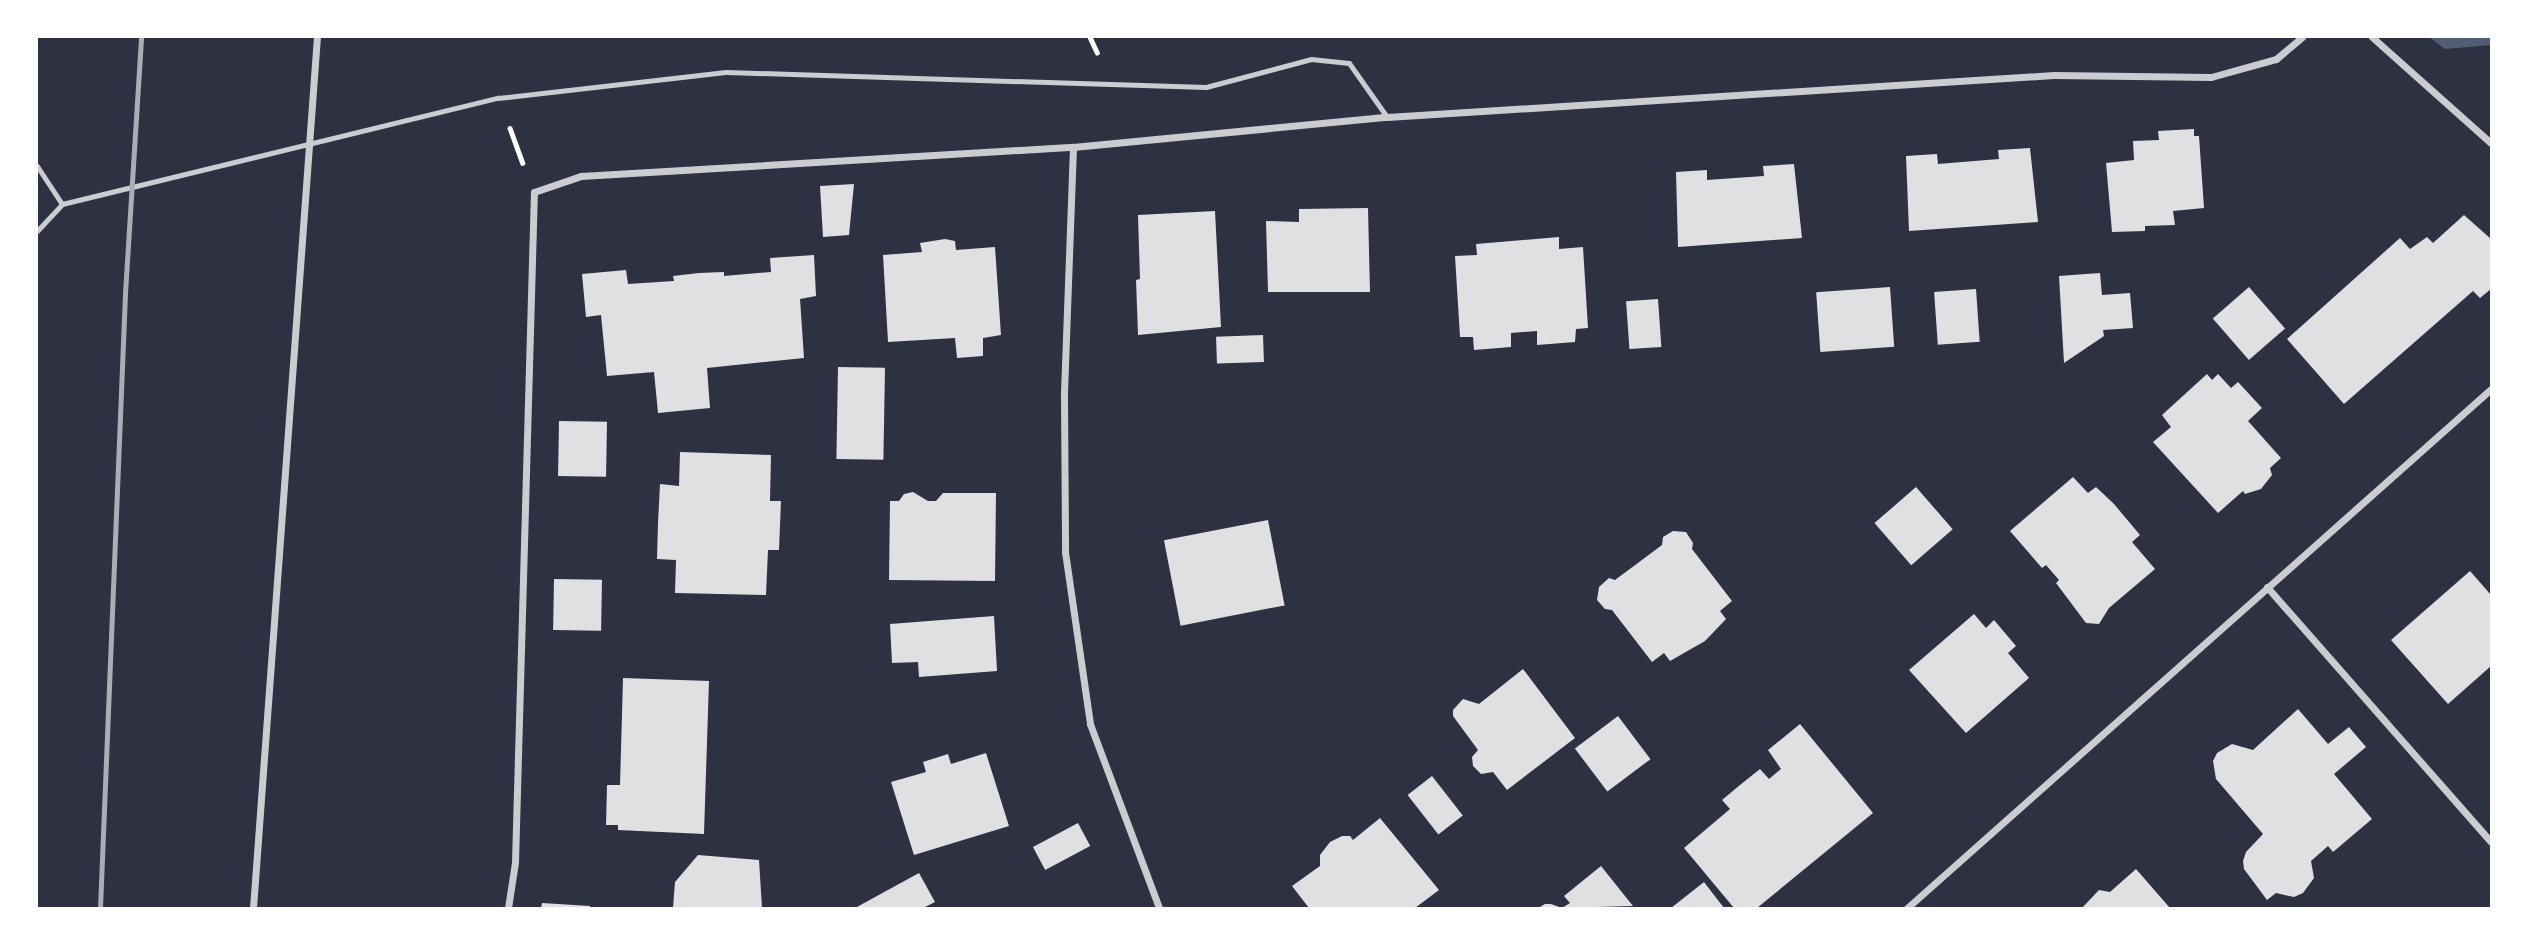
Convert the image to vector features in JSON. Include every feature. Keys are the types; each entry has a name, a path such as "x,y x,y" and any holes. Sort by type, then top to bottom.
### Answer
{"street":[{"path":"253,908 283,532 317,37"},
{"path":"508,908 515,862 534,192 581,176 1073,147 1387,117 2054,75 2211,77 2276,59 2302,37"},
{"path":"2372,37 2491,143"},
{"path":"1073,147 1064,397 1065,552 1090,724 1159,908"},
{"path":"1907,908 2491,388"},
{"path":"2267,587 2491,842"}],"lane":[{"path":"37,231 62,204 498,98 726,72 1206,87 1311,59 1349,63 1387,117"},
{"path":"37,166 62,204"}],"path":[{"path":"498,98 534,192"}],"water":[{"path":"2429,37 2491,37 2491,45 2445,49"}],"building":[{"path":"2194,129 2194,136 2199,136 2204,208 2173,211 2175,225 2145,226 2145,231 2112,232 2106,163 2134,160 2133,141 2159,140 2158,131"},
{"path":"2030,148 2038,222 1909,231 1906,156 1937,154 1938,164 1999,159 1998,150"},
{"path":"1794,164 1802,238 1678,247 1676,172 1707,170 1707,180 1764,176 1763,166"},
{"path":"854,184 849,235 823,237 820,186"},
{"path":"1368,208 1370,292 1268,292 1266,221 1299,222 1299,209"},
{"path":"1215,211 1221,327 1138,335 1138,215"},
{"path":"2464,215 2491,239 2491,289 2480,298 2473,291 2344,404 2287,339 2400,238 2410,249 2427,237 2433,243"},
{"path":"1559,237 1559,249 1583,247 1588,328 1576,329 1575,342 1537,345 1537,331 1523,332 1511,333 1511,347 1474,350 1473,337 1460,337 1455,256 1477,255 1476,244"},
{"path":"945,239 955,241 956,250 995,247 1001,335 983,338 983,356 957,358 955,338 888,342 883,255 922,252 920,243"},
{"path":"814,255 816,296 800,299 804,358 707,368 710,408 658,413 654,372 607,376 601,315 586,317 582,274 626,270 628,284 674,281 673,276 699,273 724,272 724,276 771,272 770,258"},
{"path":"2100,273 2102,295 2130,293 2133,328 2103,330 2104,336 2064,363 2059,276"},
{"path":"1890,287 1894,347 1820,352 1816,292"},
{"path":"2249,287 2285,329 2249,360 2213,318"},
{"path":"1976,289 1980,342 1938,345 1934,292"},
{"path":"1658,299 1661,347 1629,349 1626,301"},
{"path":"1263,335 1264,362 1217,364 1216,337"},
{"path":"838,367 885,368 883,460 836,459"},
{"path":"2207,374 2212,380 2218,374 2231,388 2238,382 2262,408 2248,421 2281,458 2270,468 2272,475 2261,489 2245,494 2243,491 2218,513 2153,442 2171,427 2162,415"},
{"path":"559,421 607,422 606,477 558,476"},
{"path":"680,452 771,455 770,501 781,501 779,550 768,550 766,595 675,593 676,560 657,559 658,523 660,484 679,486"},
{"path":"2073,477 2088,493 2096,487 2114,504 2140,535 2132,542 2155,569 2109,608 2099,624 2086,623 2056,583 2059,580 2046,565 2042,568 2010,531"},
{"path":"1916,487 1953,529 1911,565 1874,523"},
{"path":"913,492 928,501 936,501 943,493 996,493 995,581 889,580 890,501 899,501 904,494"},
{"path":"1268,520 1285,605 1181,626 1164,540"},
{"path":"1673,531 1686,532 1693,543 1692,549 1732,601 1720,611 1726,619 1705,641 1670,661 1664,653 1652,662 1612,610 1605,609 1597,600 1599,587 1609,578 1615,580 1662,545 1663,537"},
{"path":"2470,571 2491,595 2491,666 2448,704 2391,640"},
{"path":"554,579 602,580 601,631 553,630"},
{"path":"1974,614 1986,628 1994,620 2016,646 2008,653 2029,678 1966,733 1909,670"},
{"path":"994,616 997,671 919,677 918,662 892,663 890,624"},
{"path":"1523,669 1575,738 1507,790 1493,772 1481,774 1473,766 1472,757 1478,750 1453,716 1453,710 1463,699 1479,704"},
{"path":"623,678 709,681 704,834 618,830 618,825 606,825 607,785 620,785"},
{"path":"2298,709 2328,744 2349,727 2366,747 2334,774 2372,819 2333,852 2328,846 2311,861 2314,878 2303,893 2294,897 2276,893 2267,900 2244,869 2243,861 2246,852 2263,834 2216,779 2213,761 2217,753 2232,744 2253,750"},
{"path":"1618,716 1650,759 1607,792 1575,748"},
{"path":"1800,724 1873,813 1757,908 1734,908 1684,848 1730,809 1722,800 1740,785 1760,769 1769,779 1781,769 1768,750"},
{"path":"986,753 1009,826 914,855 891,782 926,772 923,762 948,754 951,764"},
{"path":"1432,776 1463,815 1438,834 1408,795"},
{"path":"1380,818 1439,890 1415,908 1309,908 1292,886 1320,866 1320,855 1330,842 1342,836 1350,836 1353,840"},
{"path":"1078,823 1090,846 1045,870 1033,847"},
{"path":"698,855 759,860 762,908 673,908 675,882"},
{"path":"1601,866 1633,906 1562,908 1570,903 1564,896"},
{"path":"2136,869 2170,908 2082,908 2099,890 2110,892"},
{"path":"919,873 935,902 923,908 855,908"},
{"path":"1704,882 1724,908 1671,908"},
{"path":"542,903 590,906 590,908 541,908"},
{"path":"1545,904 1562,908 1538,908"}],"railway":[{"path":"100,908 125,293 141,37"}]}
